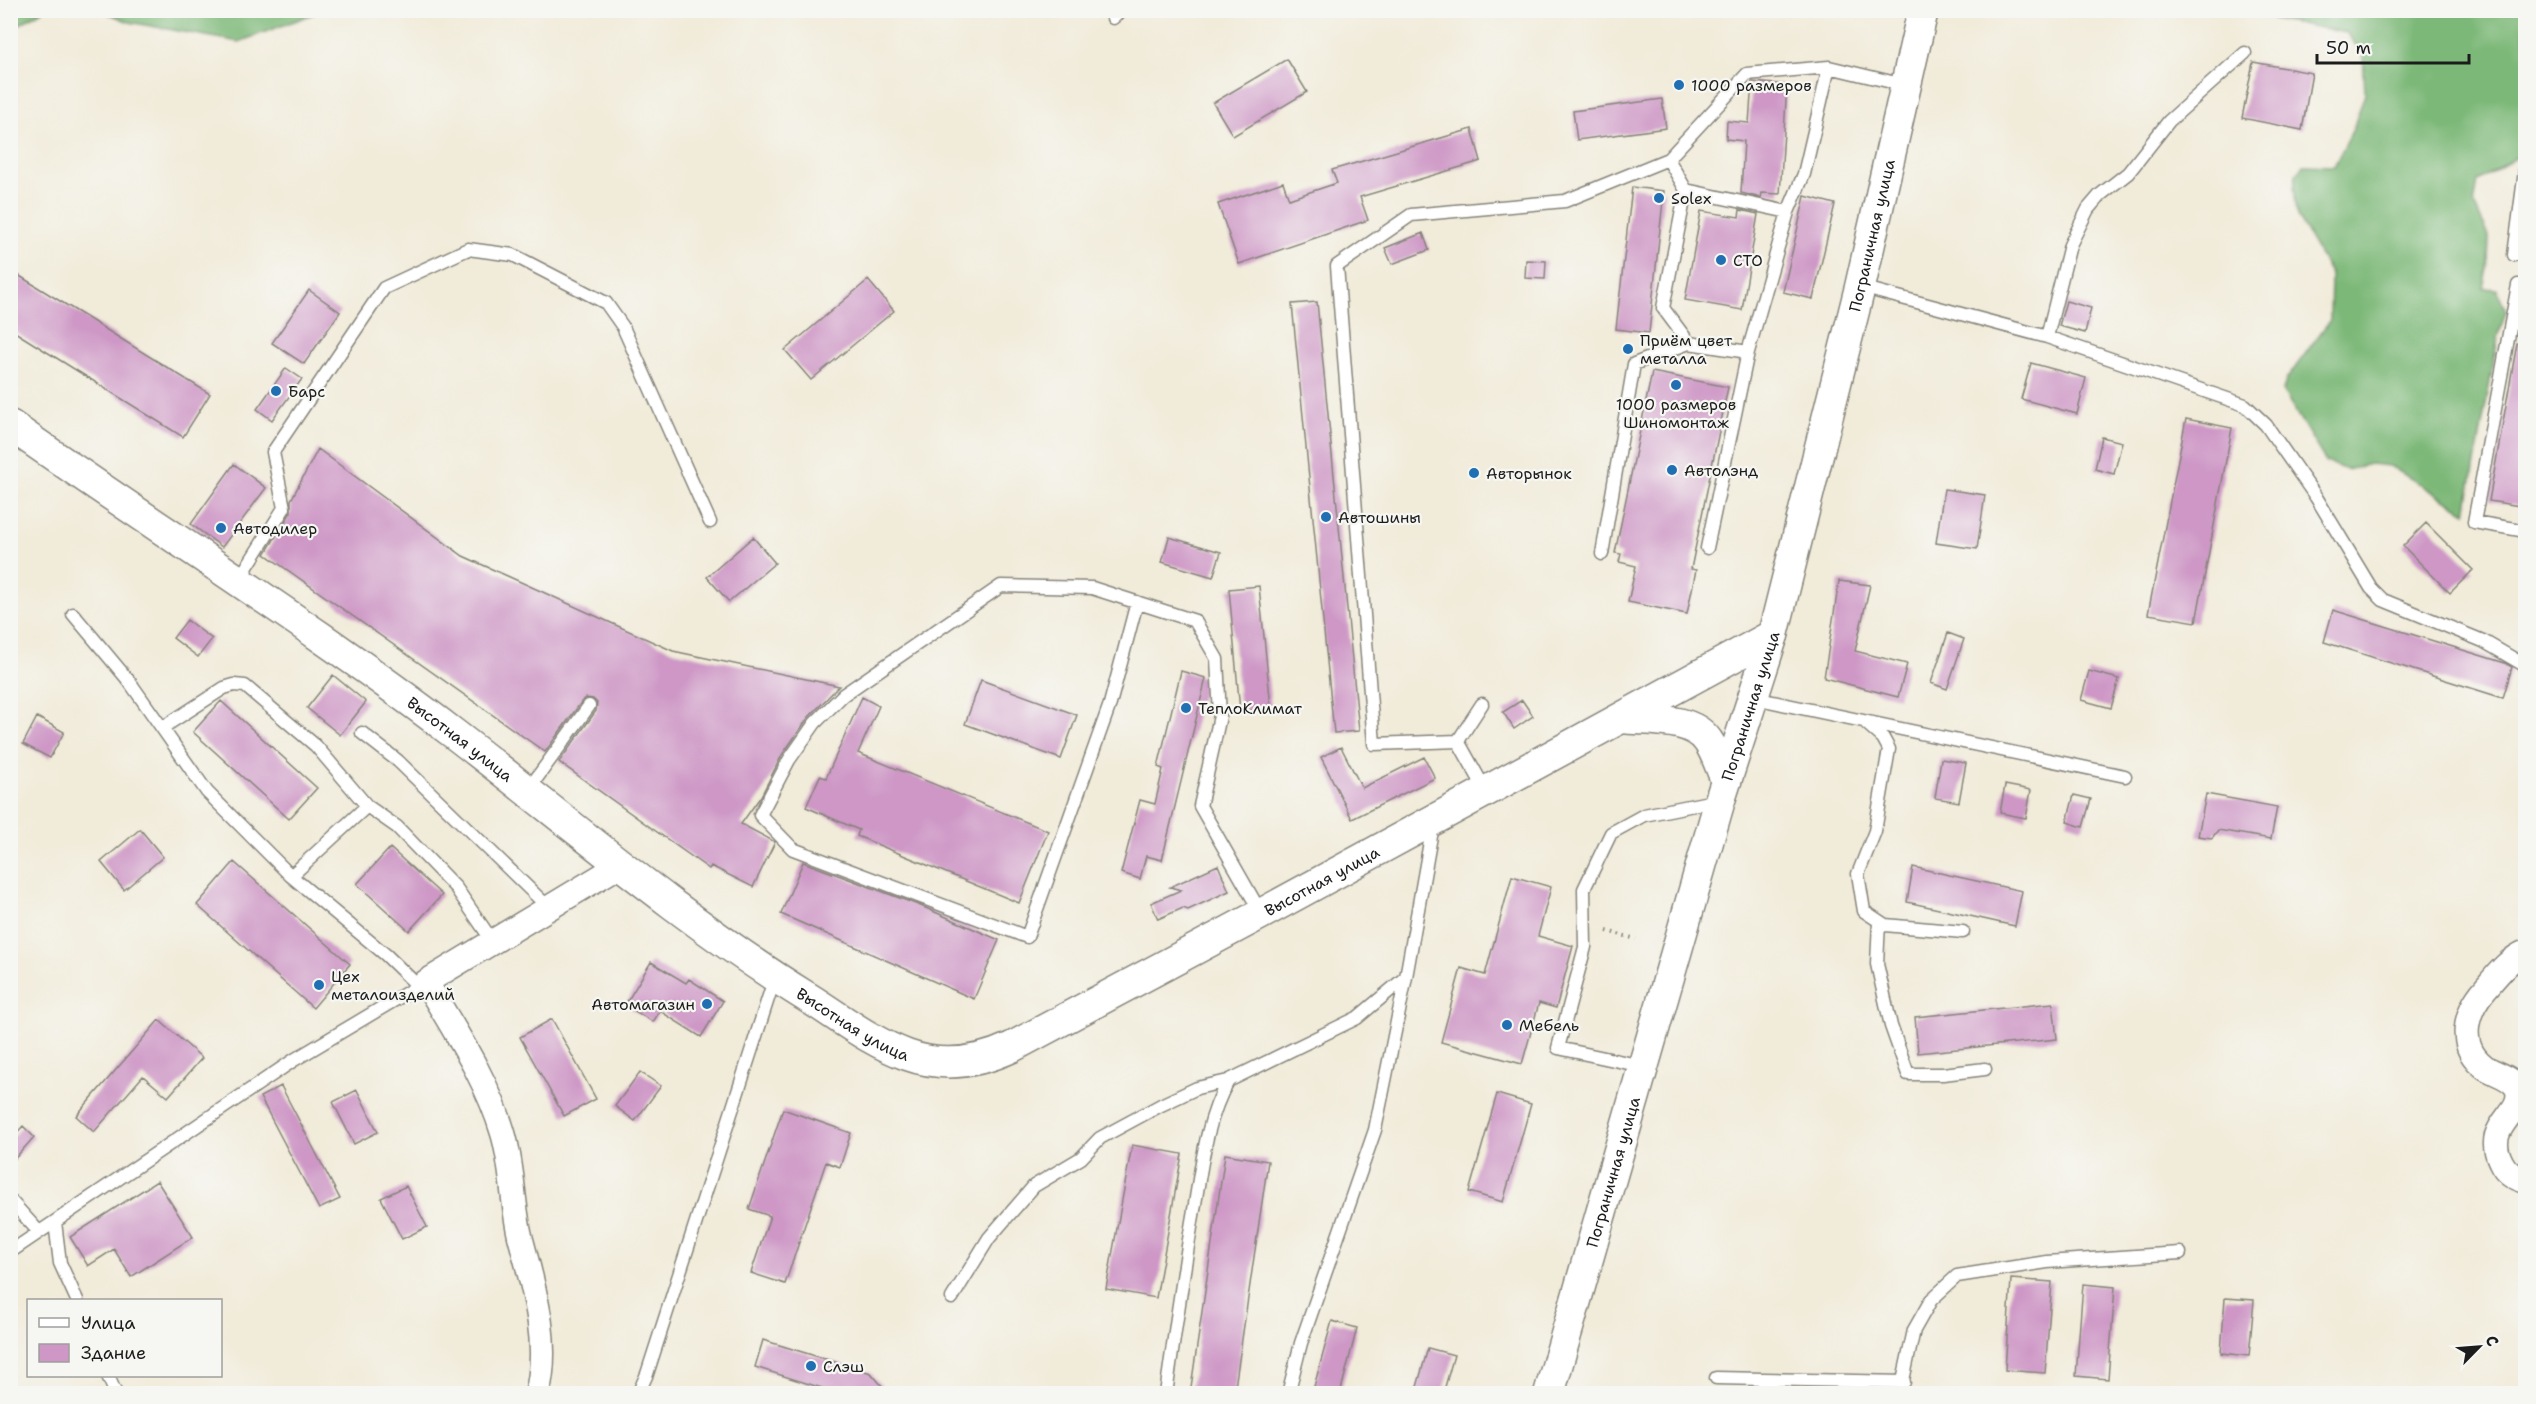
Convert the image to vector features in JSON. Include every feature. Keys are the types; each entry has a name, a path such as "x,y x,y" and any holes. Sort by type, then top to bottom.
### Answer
{"street":[{"name":"Пограничная улица","path":"1549,1394 1723,790 1773,635 1860,287 1904,84 1923,10"},
{"name":"Высотная улица","path":"10,425 118,502 378,677 620,865 775,977 890,1048 928,1061 965,1062 992,1056 1012,1047 1487,792 1773,635"},
{"path":"1622,718 1680,724 1695,728 1709,742 1723,790"},
{"path":"537,1394 541,1380 541,1336 537,1308 519,1232 510,1160 502,1130 472,1063 423,984 620,865"},
{"path":"2526,952 2514,958 2476,1000 2468,1017 2465,1036 2474,1055 2482,1065 2511,1081 2517,1088 2518,1099 2499,1130 2495,1142 2503,1166 2512,1176 2526,1181"}],"lane":[{"path":"2047,337 2070,245 2088,209 2100,195 2128,173 2169,121 2245,53"},
{"path":"1458,741 1374,744 1337,266 1411,215 1565,201 1668,159 1747,74 1829,67 1904,84"},
{"path":"1707,548 1748,352 1788,212 1804,174 1829,67"},
{"path":"1668,159 1686,190 1663,308 1689,343"},
{"path":"2514,255 2526,163"},
{"path":"1686,190 1788,212"},
{"path":"238,582 284,508 273,452 384,288 468,249 513,255 606,303 623,327 710,522"},
{"path":"2526,286 2518,285 2474,522 2526,531"},
{"path":"1860,287 2047,337 2248,407 2266,425 2316,497 2371,588 2383,600 2482,641 2526,666"},
{"path":"1602,554 1634,364 1689,343 1748,352"},
{"path":"1137,602 1110,704 1027,936 793,849 760,815 789,760 815,723 843,695 1001,586 1092,588 1137,602 1196,621 1217,659 1220,716 1200,806 1261,914"},
{"path":"10,1252 294,1060 423,984 291,876 207,792 129,681 73,615"},
{"path":"162,728 224,688 234,685 245,686 316,746 367,806 397,827 456,888 492,942"},
{"path":"1754,698 1939,735 2125,776"},
{"path":"1458,741 1482,704"},
{"path":"527,792 589,706"},
{"path":"1865,722 1883,738 1889,748 1875,831 1858,874 1864,911 1885,925 1963,932"},
{"path":"362,733 415,778 549,908"},
{"path":"1458,741 1487,792"},
{"path":"1642,1066 1558,1048 1585,946 1584,889 1611,832 1644,815 1723,790"},
{"path":"291,876 367,806"},
{"path":"1288,1394 1301,1342 1375,1130 1406,978 1433,821"},
{"path":"1879,921 1877,964 1891,1026 1908,1074 1943,1074 1985,1068"},
{"path":"638,1394 651,1363 775,977"},
{"path":"952,1298 989,1238 1034,1186 1082,1158 1100,1138 1119,1126 1197,1088 1228,1081 1357,1018 1406,978"},
{"path":"1166,1394 1184,1266 1201,1168 1212,1116 1217,1100 1228,1081"},
{"path":"10,1200 39,1232"},
{"path":"55,1222 60,1263 77,1299"},
{"path":"1716,1378 1902,1388 1914,1330 1931,1300 1957,1276 2047,1263 2180,1253"},
{"path":"108,1377 116,1394"}],"path":[{"path":"1607,931 1636,939"}],"green space":[{"path":"11,10 42,10 42,11 12,29"},
{"path":"103,11 321,11 239,42 129,22"},
{"path":"2249,11 2525,11 2526,92 2517,157 2478,181 2474,205 2489,236 2488,264 2483,288 2497,289 2506,311 2498,338 2466,512 2390,466 2370,464 2347,470 2326,462 2283,391 2286,380 2330,320 2331,275 2297,216 2294,188 2296,174 2304,165 2334,166 2353,129 2365,93 2363,55 2347,33 2249,14"}],"building":[{"path":"1287,59 1307,92 1233,136 1213,103"},
{"path":"2253,62 2312,73 2302,130 2242,118"},
{"path":"1752,82 1787,85 1780,194 1762,193 1761,198 1741,193 1744,141 1726,139 1727,121 1749,123"},
{"path":"1662,99 1666,128 1577,140 1573,111"},
{"path":"1472,129 1481,161 1360,197 1368,220 1239,264 1218,204 1283,182 1289,199 1337,183 1332,170"},
{"path":"1632,187 1664,191 1649,333 1616,329"},
{"path":"1805,196 1835,204 1813,299 1783,292"},
{"name":"СТО","path":"1740,210 1758,214 1742,310 1685,300 1701,211 1739,217"},
{"path":"1423,233 1429,250 1392,264 1385,248"},
{"path":"1526,260 1546,261 1545,279 1525,278"},
{"path":"10,270 210,394 183,437 10,329"},
{"path":"868,280 894,311 811,380 785,350"},
{"path":"309,290 340,312 304,364 272,343"},
{"path":"2066,301 2091,308 2085,333 2059,326"},
{"name":"Автошины","path":"1317,302 1359,731 1334,733 1292,304"},
{"path":"2517,343 2526,344 2526,507 2489,501"},
{"path":"2031,363 2086,378 2077,414 2021,399"},
{"path":"286,368 302,379 272,420 257,409"},
{"name":"Автолэнд","path":"1652,372 1728,387 1691,569 1696,570 1687,614 1628,602 1636,566 1619,562 1621,554 1615,553"},
{"path":"2186,419 2232,428 2196,622 2148,614"},
{"path":"2102,437 2122,442 2114,474 2095,469"},
{"path":"318,449 463,556 673,651 839,686 808,718 782,755 761,796 741,824 775,842 753,887 711,866 709,869 559,762 596,711 597,703 593,699 586,698 582,701 545,752 265,554 291,512 291,500"},
{"path":"234,464 266,488 222,547 191,524"},
{"path":"1944,489 1985,495 1977,549 1936,543"},
{"path":"2426,523 2473,570 2450,593 2403,546"},
{"path":"753,537 775,563 729,602 707,577"},
{"path":"1169,537 1221,552 1213,577 1162,562"},
{"path":"1839,581 1870,585 1855,651 1907,664 1898,697 1824,678"},
{"path":"1259,586 1271,708 1240,711 1229,589"},
{"path":"2333,610 2505,663 2512,667 2503,698 2324,642"},
{"path":"187,620 212,639 198,657 173,638"},
{"path":"1948,633 1964,639 1947,689 1931,683"},
{"path":"1181,671 1206,678 1162,860 1146,856 1140,879 1121,873 1140,800 1155,804 1163,769 1158,767"},
{"path":"2089,671 2119,679 2111,708 2081,700"},
{"path":"333,675 366,702 340,735 307,708"},
{"path":"981,680 1077,715 1061,759 965,724"},
{"path":"862,697 879,706 858,753 1048,831 1019,903 857,836 859,830 806,807 820,776 826,778"},
{"path":"1522,700 1533,716 1514,729 1503,712"},
{"path":"221,701 317,788 289,819 193,732"},
{"path":"37,717 64,732 50,758 23,744"},
{"path":"1341,747 1362,788 1424,757 1435,778 1352,819 1321,757"},
{"path":"1941,759 1966,763 1959,802 1935,798"},
{"path":"2005,785 2031,790 2026,818 2000,813"},
{"path":"2206,794 2277,807 2271,839 2218,830 2212,838 2198,836"},
{"path":"2074,795 2091,799 2083,827 2067,822"},
{"path":"140,829 163,857 124,890 101,862"},
{"path":"390,848 442,895 409,931 357,884"},
{"path":"234,862 350,964 313,1008 197,905"},
{"path":"803,862 921,906 999,940 974,999 781,914"},
{"path":"1218,865 1229,891 1188,910 1183,908 1158,919 1151,903 1181,890 1170,887"},
{"path":"1913,867 2022,891 2015,926 1907,902"},
{"path":"1512,876 1551,887 1538,936 1573,946 1556,1008 1539,1003 1522,1064 1441,1042 1461,968 1485,975"},
{"path":"651,962 686,983 689,979 723,1001 701,1037 660,1011 653,1022 625,1005"},
{"path":"2053,1003 2057,1039 1918,1053 1915,1017"},
{"path":"552,1019 596,1099 564,1116 520,1037"},
{"path":"159,1020 202,1058 168,1097 143,1076 94,1132 76,1116"},
{"path":"640,1072 661,1086 635,1121 615,1106"},
{"path":"281,1086 340,1199 319,1209 260,1097"},
{"path":"357,1090 378,1132 354,1144 333,1102"},
{"path":"1497,1094 1531,1104 1503,1202 1469,1192"},
{"path":"783,1109 851,1133 840,1167 826,1162 785,1284 751,1273 770,1216 749,1209"},
{"path":"23,1126 34,1137 10,1164 10,1140"},
{"path":"1132,1145 1182,1154 1156,1298 1106,1289"},
{"path":"1225,1154 1268,1161 1234,1394 1190,1394"},
{"path":"157,1181 193,1237 131,1277 114,1249 88,1266 70,1237"},
{"path":"406,1186 427,1227 402,1239 381,1198"},
{"path":"2011,1279 2052,1282 2045,1373 2005,1370"},
{"path":"2083,1284 2115,1287 2108,1379 2076,1376"},
{"path":"2225,1298 2254,1300 2249,1356 2221,1353"},
{"path":"1332,1321 1357,1328 1340,1394 1312,1394"},
{"path":"763,1340 871,1373 889,1394 841,1394 755,1367"},
{"path":"1428,1348 1454,1355 1443,1394 1415,1394"}],"place":[{"name":"1000 размеров","path":"1679,85"},
{"name":"Solex","path":"1659,198"},
{"name":"СТО","path":"1721,260"},
{"name":"Приём цвет металла","path":"1628,349"},
{"name":"1000 размеров Шиномонтаж","path":"1676,385"},
{"name":"Барс","path":"276,391"},
{"name":"Автолэнд","path":"1672,470"},
{"name":"Авторынок","path":"1474,473"},
{"name":"Автошины","path":"1326,517"},
{"name":"Автодилер","path":"221,528"},
{"name":"ТеплоКлимат","path":"1186,708"},
{"name":"Цех металоизделий","path":"319,985"},
{"name":"Автомагазин","path":"707,1004"},
{"name":"Мебель","path":"1507,1025"},
{"name":"Слэш","path":"811,1366"}]}
